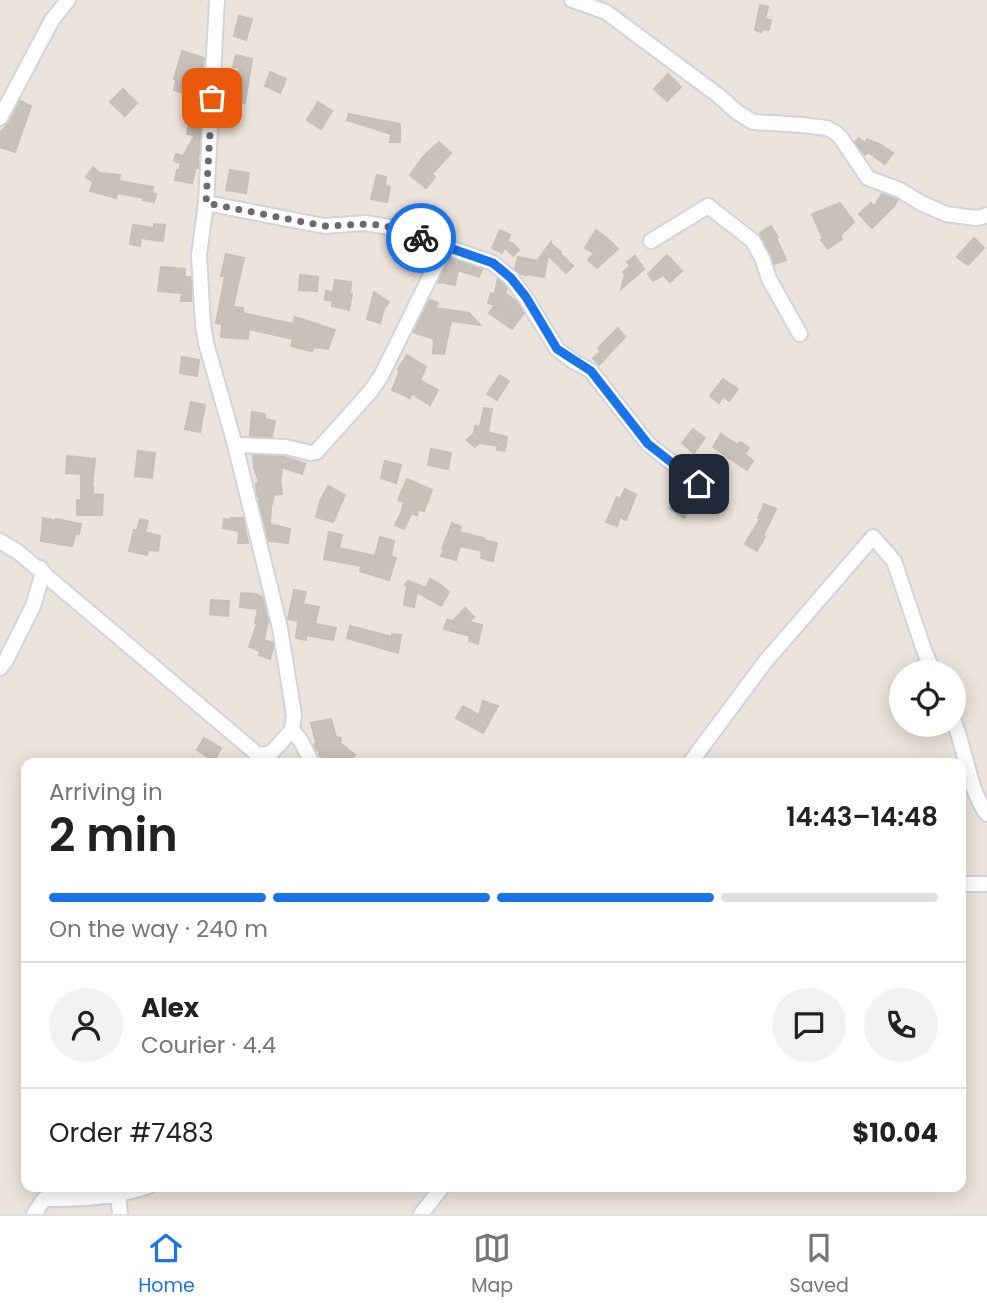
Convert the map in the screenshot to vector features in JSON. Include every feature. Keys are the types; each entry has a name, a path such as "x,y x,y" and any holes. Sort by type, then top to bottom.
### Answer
{"street":[{"path":"0,118 52,20 68,0"},
{"path":"0,541 18,552 257,754 272,752 292,730 295,715 280,628 203,325 199,254 206,203 218,0"},
{"path":"572,0 606,12 753,122 827,128 841,138 868,178 900,190 946,215 976,218 987,215"},
{"path":"206,203 324,226 365,223 380,225 493,263 511,278 526,297 557,349 591,371 648,444 699,484"},
{"path":"651,240 708,206 752,241 763,260 769,279 800,334"},
{"path":"234,445 286,447 316,452 381,376 445,247"},
{"path":"694,758 765,662 873,537 894,561 928,660"},
{"path":"0,668 33,606 43,572 27,553"},
{"path":"292,730 310,758"},
{"path":"960,737 966,758"},
{"path":"966,759 979,803 987,814"},
{"path":"966,884 987,884"},
{"path":"34,1214 44,1199 103,1197 126,1192"},
{"path":"421,1214 438,1192"},
{"path":"118,1194 120,1214"}],"building":[{"path":"760,5 768,7 765,19 771,20 769,30 762,29 761,32 755,30"},
{"path":"239,16 252,19 246,40 234,36"},
{"path":"182,51 204,58 198,97 174,90 174,79"},
{"path":"236,55 252,59 245,103 231,100 229,110 221,108 223,92 228,93 230,86 235,88 239,68 233,67"},
{"path":"270,72 286,79 280,93 265,86"},
{"path":"668,74 681,87 667,101 654,89"},
{"path":"123,89 137,103 125,116 110,102"},
{"path":"20,101 31,106 15,152 0,147 0,133 9,123"},
{"path":"318,102 332,111 321,129 307,120"},
{"path":"193,106 202,108 198,168 196,167 192,183 175,180 181,163 174,161 176,154 183,156 195,135 187,134"},
{"path":"349,114 400,124 400,142 390,142 391,134 347,120"},
{"path":"859,138 865,143 867,139 881,145 893,153 885,164 868,152 865,155 855,142"},
{"path":"439,142 451,153 432,174 435,177 426,188 410,175 423,157"},
{"path":"93,167 100,173 120,175 119,181 153,187 152,193 156,194 154,202 117,193 116,198 90,191 93,182 86,177"},
{"path":"230,170 249,173 246,193 226,190"},
{"path":"377,175 386,177 385,186 390,187 387,202 371,199"},
{"path":"882,194 898,200 872,228 859,214 871,203 874,207"},
{"path":"840,203 854,222 840,236 842,239 828,249 821,240 823,239 812,214"},
{"path":"154,224 165,225 163,241 141,238 140,246 130,244 133,225 154,228"},
{"path":"771,226 786,260 774,264 760,233"},
{"path":"500,230 510,235 507,242 519,250 513,256 505,247 502,253 492,248"},
{"path":"596,230 618,249 597,268 588,260 594,253 585,248"},
{"path":"974,238 984,248 968,265 957,257"},
{"path":"551,242 573,266 566,273 548,255 544,277 520,274 515,269 518,257 537,261"},
{"path":"226,254 244,258 233,307 243,308 243,313 293,324 295,317 335,330 328,349 314,347 312,351 291,346 293,339 249,329 248,339 221,337 222,324 216,323 225,276 221,276"},
{"path":"667,255 682,271 670,282 663,275 653,281 648,274"},
{"path":"635,256 644,269 621,289 625,274 623,272 630,266 627,262"},
{"path":"450,258 482,269 479,277 458,270 455,285 438,282"},
{"path":"161,267 185,269 185,277 191,277 191,301 181,301 182,293 158,291"},
{"path":"300,275 318,277 317,291 299,290"},
{"path":"498,279 507,288 505,293 517,302 524,313 512,329 489,313 495,305 488,303 491,293 494,295"},
{"path":"335,280 351,282 349,310 332,306 333,301 325,300 326,291 333,292"},
{"path":"374,292 389,302 380,323 367,319"},
{"path":"430,300 438,303 436,308 469,313 480,325 451,321 444,354 433,353 434,339 413,332"},
{"path":"618,328 625,337 599,365 593,358 601,351 598,348"},
{"path":"407,355 426,367 420,380 438,390 430,405 411,393 410,398 392,390 400,371 398,369"},
{"path":"182,357 199,360 197,376 180,373"},
{"path":"500,375 509,381 497,400 487,394"},
{"path":"723,379 738,389 729,401 723,396 719,403 710,396"},
{"path":"191,402 205,405 200,432 185,429"},
{"path":"484,408 492,409 488,432 507,437 505,451 497,450 498,446 479,443 475,447 467,440 474,433 475,426 480,427"},
{"path":"252,412 265,414 265,419 275,421 272,437 250,436"},
{"path":"693,429 705,438 694,453 682,443"},
{"path":"721,434 738,445 740,442 749,448 745,454 753,461 747,470 713,447"},
{"path":"431,449 451,453 448,469 428,465"},
{"path":"138,451 155,453 152,478 135,476"},
{"path":"253,455 285,457 305,464 302,474 282,467 282,494 274,495 271,507 270,524 290,529 288,543 269,541 257,493 256,484 259,483"},
{"path":"67,456 95,459 92,487 93,494 103,495 102,515 77,515 77,500 81,500 81,474 66,473"},
{"path":"385,461 401,465 396,483 381,478"},
{"path":"407,479 432,490 424,511 418,509 417,515 411,514 404,529 395,525 404,502 398,500"},
{"path":"328,486 345,495 333,522 316,517"},
{"path":"625,489 636,495 626,520 620,517 617,526 606,522 617,497 620,499"},
{"path":"687,489 698,495 684,518 669,508 675,498 680,501"},
{"path":"764,504 776,509 757,551 745,544 760,519 758,518"},
{"path":"43,518 81,524 72,546 41,541"},
{"path":"243,518 248,543 238,543 239,531 223,528 224,519"},
{"path":"140,519 148,521 145,532 160,536 158,551 148,550 147,555 129,551"},
{"path":"452,523 461,527 459,532 497,543 493,561 481,558 482,551 460,546 456,560 441,556"},
{"path":"329,532 342,535 339,548 375,556 380,537 394,541 391,556 396,558 389,580 360,571 361,566 324,559"},
{"path":"430,579 449,592 441,606 417,592 414,607 404,605 405,585 408,581 426,588"},
{"path":"294,590 306,592 303,604 319,607 315,624 336,628 333,640 306,635 306,640 296,638 298,621 288,619"},
{"path":"241,593 262,597 268,621 264,640 273,643 270,659 249,647 257,624 258,609 240,607"},
{"path":"211,600 229,601 228,616 210,614"},
{"path":"465,608 474,617 469,622 482,625 478,644 469,641 470,636 444,629 447,620 453,621"},
{"path":"350,626 392,637 392,634 401,635 398,653 347,638"},
{"path":"483,701 498,706 483,733 456,718 463,706 479,715"},
{"path":"331,719 336,737 341,738 340,743 355,755 353,758 324,758 319,755 314,745 316,742 311,723"},
{"path":"204,738 221,748 216,758 209,758 197,750"}],"way so far":[{"path":"212,98 206,203 324,226 371,224 421,238"}],"route":[{"path":"421,238 493,263 511,278 526,297 557,349 591,371 648,444 699,484"}]}
